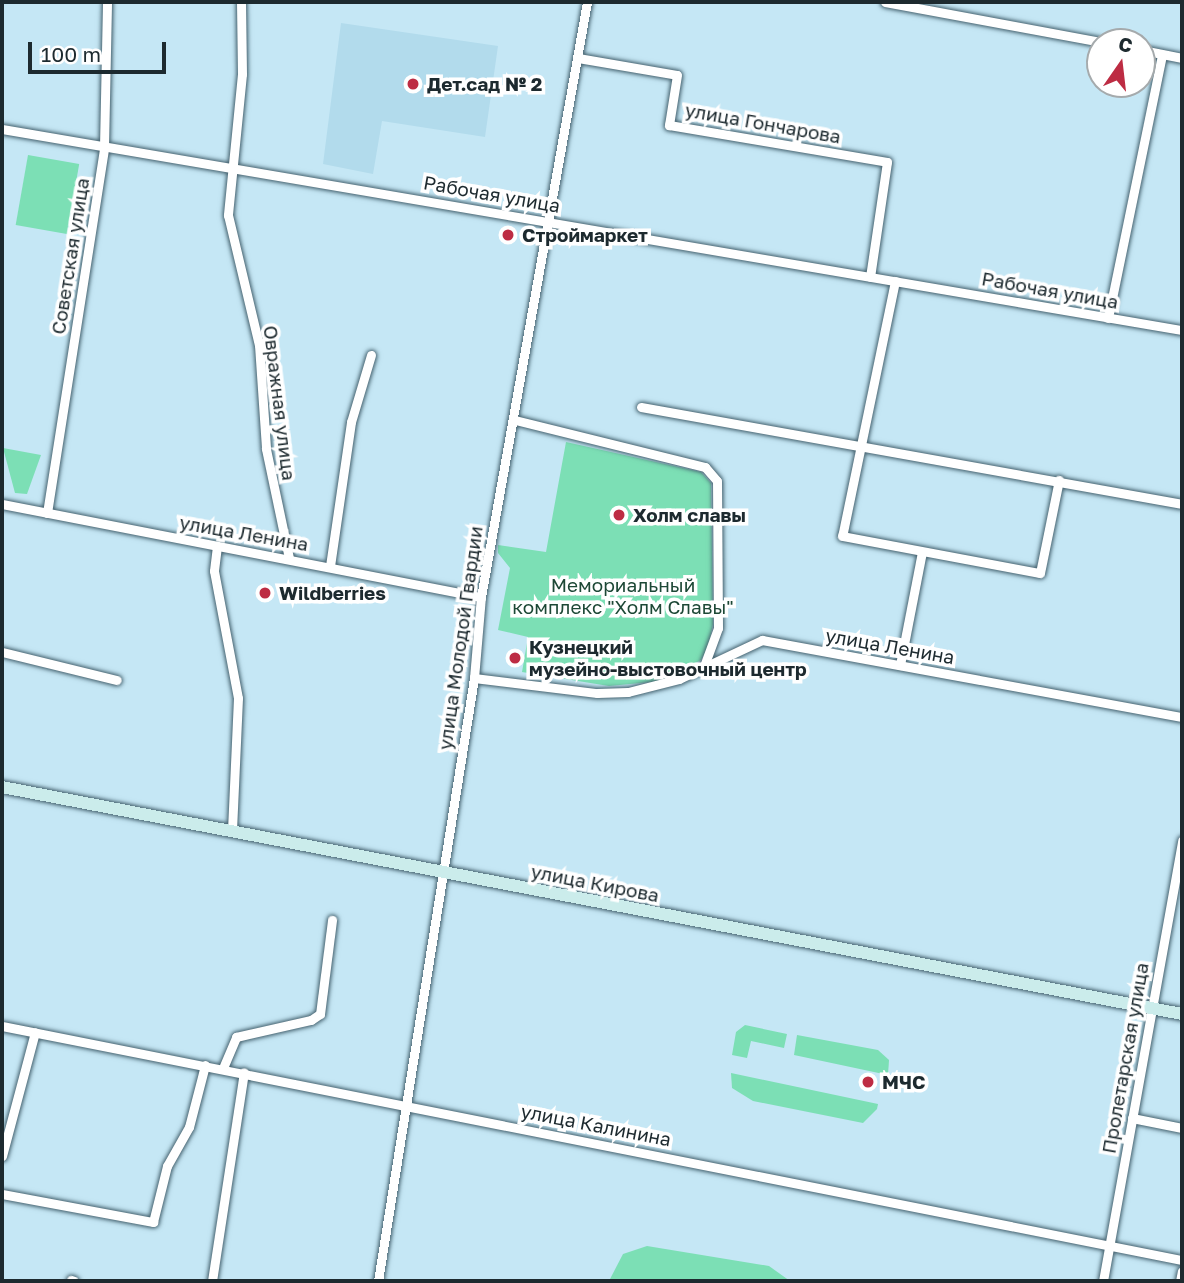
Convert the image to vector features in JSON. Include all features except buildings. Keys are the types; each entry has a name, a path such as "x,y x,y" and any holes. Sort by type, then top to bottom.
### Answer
{"street":[{"name":"Советская улица","path":"47,513 104,147 107,2"},
{"name":"Овражная улица","path":"241,2 242,74 228,215 259,345 266,449 289,558"},
{"name":"улица Молодой Гвардии","path":"378,1281 474,678 481,597 515,421 587,2"},
{"path":"884,2 1086,40"},
{"path":"1156,53 1182,58"},
{"path":"1108,318 1163,54"},
{"name":"улица Гончарова","path":"578,58 677,75 669,125 887,162 870,277"},
{"name":"Рабочая улица","path":"2,129 1182,330"},
{"path":"895,281 842,536 1040,573 1059,480"},
{"path":"330,566 351,422 371,355"},
{"path":"641,407 1182,504"},
{"path":"515,421 705,467 717,481 718,628 704,666"},
{"name":"улица Ленина","path":"2,504 481,597"},
{"path":"217,546 214,571 238,698 232,832"},
{"path":"900,665 922,552"},
{"name":"улица Ленина","path":"474,678 618,692 657,686 762,640 1182,717"},
{"path":"2,652 117,680"},
{"name":"улица Кирова","path":"2,787 1182,1014"},
{"name":"Пролетарская улица","path":"1103,1281 1182,843"},
{"path":"223,1068 236,1037 311,1020 320,1014 332,920"},
{"name":"улица Калинина","path":"2,1026 244,1072 1182,1261"},
{"path":"2,1156 35,1032"},
{"path":"2,1194 153,1222 167,1166 189,1127 205,1065"},
{"path":"212,1281 244,1072"},
{"path":"1132,1118 1182,1128"},
{"path":"1180,1281 1182,1271"}],"shaded area":[{"name":"Дет.сад № 2","path":"341,23 498,46 485,137 382,121 373,174 323,164"}],"green space":[{"path":"28,155 79,164 67,234 16,225"},
{"name":"Мемориальный комплекс \"Холм Славы\"","path":"566,442 701,472 711,483 713,624 708,647 701,660 662,681 609,686 522,672 528,637 498,630 510,568 498,553 498,545 546,552"},
{"path":"3,448 41,455 27,494 15,493"},
{"path":"745,1025 787,1034 784,1048 751,1041 747,1058 732,1055 736,1032"},
{"path":"797,1035 878,1050 889,1060 888,1075 794,1055"},
{"path":"731,1073 878,1104 877,1109 863,1123 753,1101 732,1088"},
{"path":"647,1246 769,1266 790,1281 609,1281 623,1254"}],"place":[{"name":"Дет.сад № 2","path":"413,84"},
{"name":"Строймаркет","path":"508,235"},
{"name":"Холм славы","path":"619,515"},
{"name":"Wildberries","path":"265,593"},
{"name":"Кузнецкий музейно-выстовочный центр","path":"515,658"},
{"name":"МЧС","path":"868,1082"}]}
